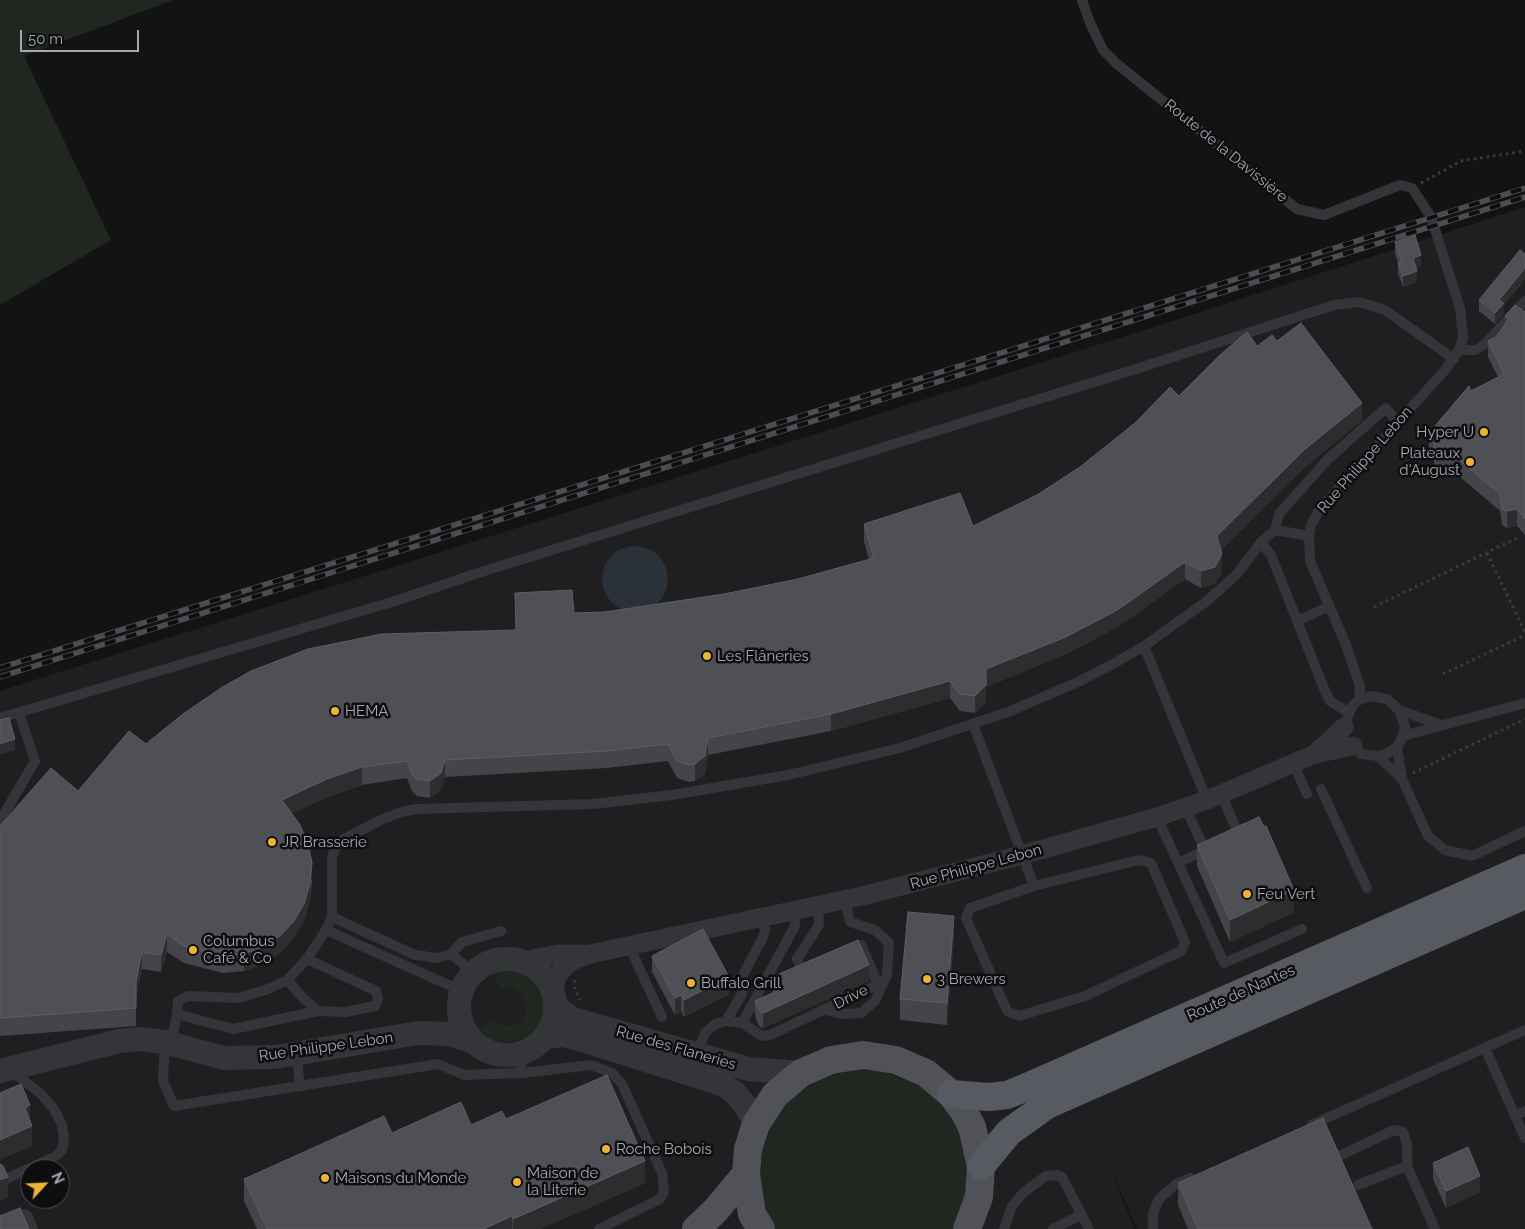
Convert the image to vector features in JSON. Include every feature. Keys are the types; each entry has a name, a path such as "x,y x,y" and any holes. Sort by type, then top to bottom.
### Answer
{"highway":[{"name":"Route de Nantes","path":"951,1094 990,1097 1007,1095 1525,868"},
{"name":"Route de Nantes","path":"981,1166 1009,1132 1047,1105 1525,895"}],"main road":[{"path":"761,1229 752,1214 746,1174 748,1149 756,1124 775,1095 801,1073 831,1060 863,1055 896,1060 926,1073 951,1094 972,1128 981,1166 979,1197 967,1229"},
{"path":"696,1229 716,1211 746,1174"}],"street":[{"name":"Rue Philippe Lebon","path":"554,998 560,972 572,961 590,954 845,900 1022,856 1157,817 1214,797 1315,754 1348,732"},
{"name":"Rue Philippe Lebon","path":"522,962 558,954 590,954"},
{"path":"501,960 522,962 540,972 554,998 554,1018 544,1038 521,1063 496,1054 474,1042 462,1022 465,991 482,966 501,960"},
{"name":"Rue Philippe Lebon","path":"418,1033 465,991"},
{"name":"Rue des Flaneries","path":"554,998 573,1019 581,1022 749,1069 801,1073"},
{"name":"Rue Philippe Lebon","path":"4,1070 120,1041 140,1039 168,1042 224,1058 276,1057 418,1033 450,1034 474,1042"},
{"name":"Rue des Flaneries","path":"544,1038 562,1035 576,1038 722,1084 745,1105 756,1124"}],"lane":[{"name":"Route de la Davissière","path":"1082,0 1090,23 1103,50 1297,209 1324,215 1390,187 1400,185 1412,188"},
{"path":"1412,188 1431,217 1460,308 1463,338 1456,355"},
{"path":"0,718 420,593 481,572 1136,369 1334,305 1359,302 1385,310 1456,355 1476,350 1486,343 1525,301"},
{"name":"Rue Philippe Lebon","path":"1359,700 1360,686 1346,645 1310,561 1309,536 1311,525 1320,509 1456,355"},
{"path":"599,1229 660,1199 664,1191 662,1173 622,1084 612,1073 591,1065 521,1063 464,1075 438,1064 174,1106 163,1081 168,1042 177,1014 178,1001 188,996 239,998 268,989 287,980 307,959 332,917 332,858 335,848 342,840 365,827 401,812 417,809 594,804 672,795 788,776 900,748 1008,712 1078,682 1144,646 1207,601 1237,574 1261,542 1275,530 1279,514 1328,459 1386,408 1397,422"},
{"path":"1275,530 1309,536"},
{"path":"1261,542 1271,554 1299,620 1325,691 1361,754 1378,756 1388,753 1397,747 1403,736 1404,727 1399,710"},
{"path":"1299,620 1330,606"},
{"path":"1346,645 1372,696"},
{"path":"1144,646 1214,797 1239,835 1178,863"},
{"path":"1348,732 1359,700 1372,696 1388,699 1399,710 1442,725"},
{"path":"1403,736 1525,703"},
{"path":"0,821 35,761 19,713"},
{"path":"972,724 1034,886"},
{"path":"1397,747 1428,836 1444,850 1472,856 1525,831"},
{"path":"1378,756 1406,777"},
{"path":"1293,763 1307,794"},
{"path":"1321,789 1367,888"},
{"path":"1185,807 1205,850"},
{"path":"1157,817 1224,963 1302,929"},
{"path":"1139,860 1151,863 1185,942 1181,951 1084,996 1019,1016 1007,1011 966,918 970,908 1034,886 1139,860"},
{"path":"697,1053 705,1033 715,1024 726,1021 742,1023 762,1036 770,1035 826,1010 844,1014 861,1014 875,1001 887,975 889,943 875,930 850,922 845,900"},
{"path":"818,905 819,926 797,959 800,966 806,971 822,964"},
{"path":"742,1023 795,926 794,911"},
{"path":"332,917 414,955 437,958 451,954 462,942 501,931"},
{"path":"726,1021 742,994 743,975 763,937 762,918"},
{"path":"326,930 465,991"},
{"name":"Drive","path":"826,1010 878,984 861,945 838,956"},
{"path":"629,946 662,1017"},
{"path":"451,954 465,991"},
{"path":"177,1014 233,1029 318,1011 345,1012 375,1006 378,999 376,991 307,959"},
{"path":"287,980 318,1011"},
{"path":"1303,1128 1525,1030"},
{"path":"1485,1048 1520,1113 1525,1138"},
{"path":"296,1054 300,1086"},
{"path":"4,1070 40,1093 54,1109 62,1125 64,1137 62,1150 56,1156 4,1180"},
{"path":"1338,1156 1394,1130 1403,1132 1407,1145 1407,1166 1435,1229"},
{"path":"1358,1185 1407,1166"},
{"path":"1153,1229 1153,1213 1159,1199 1176,1184 1203,1172"},
{"path":"1004,1229 1012,1206 1024,1192 1046,1176 1062,1177 1089,1229"},
{"path":"0,1222 19,1214 27,1215 33,1229"},
{"path":"1053,1229 1082,1214"}],"path":[{"path":"1412,188 1461,160 1525,151"},
{"path":"1374,608 1519,537"},
{"path":"1443,674 1525,633 1487,553"},
{"path":"1406,777 1525,719"},
{"path":"576,976 575,990 584,1007 581,1022"}],"shaded area":[{"path":"0,0 173,0 24,56 111,240 0,305"},
{"path":"1525,207 1525,1229 1137,1229 1105,1157 1135,1229 0,1229 0,691 1151,328"},
{"path":"635,546 648,548 658,556 666,566 668,579 666,592 658,602 648,610 635,612 622,610 612,602 604,592 602,579 604,566 612,556 622,548"},
{"path":"506,971 523,975 530,979 543,1001 542,1019 532,1033 526,1038 509,1043 492,1040 479,1029 493,1020 504,1026 511,1026 518,1023 526,1014 522,995 512,988 501,989 494,974"},
{"path":"849,1071 882,1071 913,1082 940,1102 958,1130 968,1164 965,1200 952,1229 776,1229 771,1223 761,1191 760,1158 771,1126 790,1100 817,1080"}],"building":[{"path":"1415,235 1421,255 1413,258 1417,271 1403,276 1398,263 1402,262 1395,242"},
{"path":"1520,250 1525,254 1525,268 1499,300 1504,303 1495,313 1479,300"},
{"name":"Hyper U","path":"1515,305 1525,312 1525,519 1517,509 1507,511 1502,509 1500,494 1451,453 1441,454 1434,449 1434,438 1429,433 1469,386 1471,391 1504,374 1488,341 1496,337 1509,319 1505,316"},
{"name":"Les Flâneries","path":"1301,323 1362,403 1304,450 1217,536 1222,554 1215,567 1201,571 1185,562 1119,609 1066,637 986,669 986,685 975,696 960,694 950,681 831,714 708,738 705,756 695,764 689,765 677,761 668,744 607,751 445,760 441,773 430,781 417,779 412,774 407,761 362,767 327,779 282,800 300,825 308,843 312,863 310,884 304,904 294,921 280,936 263,947 244,954 223,956 184,946 167,934 161,955 142,952 136,982 136,1008 0,1018 0,826 51,768 78,791 129,731 146,744 183,714 221,688 251,671 308,649 382,634 516,630 515,593 572,590 574,613 605,612 724,594 798,579 874,558 864,524 960,493 973,526 1037,495 1080,467 1135,423 1170,387 1179,396 1220,355 1247,332 1257,346 1272,335 1277,341"},
{"path":"9,718 15,739 0,744 0,720"},
{"name":"Feu Vert","path":"1259,817 1264,827 1266,826 1294,890 1230,920 1197,845"},
{"name":"3 Brewers","path":"908,912 954,916 947,1003 900,999"},
{"name":"Buffalo Grill","path":"703,929 729,977 684,1000 681,995 675,998 652,956"},
{"path":"858,940 869,965 763,1013 759,1010 755,1001 777,991 773,982 779,974"},
{"path":"607,1075 645,1161 513,1219 512,1216 484,1229 267,1229 244,1179 384,1116 392,1133 461,1102 471,1125 502,1111 506,1119"},
{"path":"21,1084 30,1105 25,1108 32,1126 0,1140 0,1093"},
{"path":"1323,1118 1372,1229 1198,1229 1178,1183"},
{"path":"1468,1147 1480,1176 1446,1191 1433,1163"},
{"path":"0,1164 3,1166 8,1177 0,1180"},
{"path":"20,1208 29,1229 0,1229 0,1216"}],"railway":[{"path":"0,668 1525,188"},
{"path":"0,677 1525,197"}],"place":[{"name":"Hyper U","path":"1484,432"},
{"name":"Plateaux d'August","path":"1470,462"},
{"name":"Les Flâneries","path":"707,656"},
{"name":"HEMA","path":"335,711"},
{"name":"JR Brasserie","path":"272,842"},
{"name":"Feu Vert","path":"1247,894"},
{"name":"Columbus Café & Co","path":"193,950"},
{"name":"3 Brewers","path":"927,979"},
{"name":"Buffalo Grill","path":"691,983"},
{"name":"Roche Bobois","path":"606,1149"},
{"name":"Maisons du Monde","path":"325,1178"},
{"name":"Maison de la Literie","path":"517,1182"}]}
